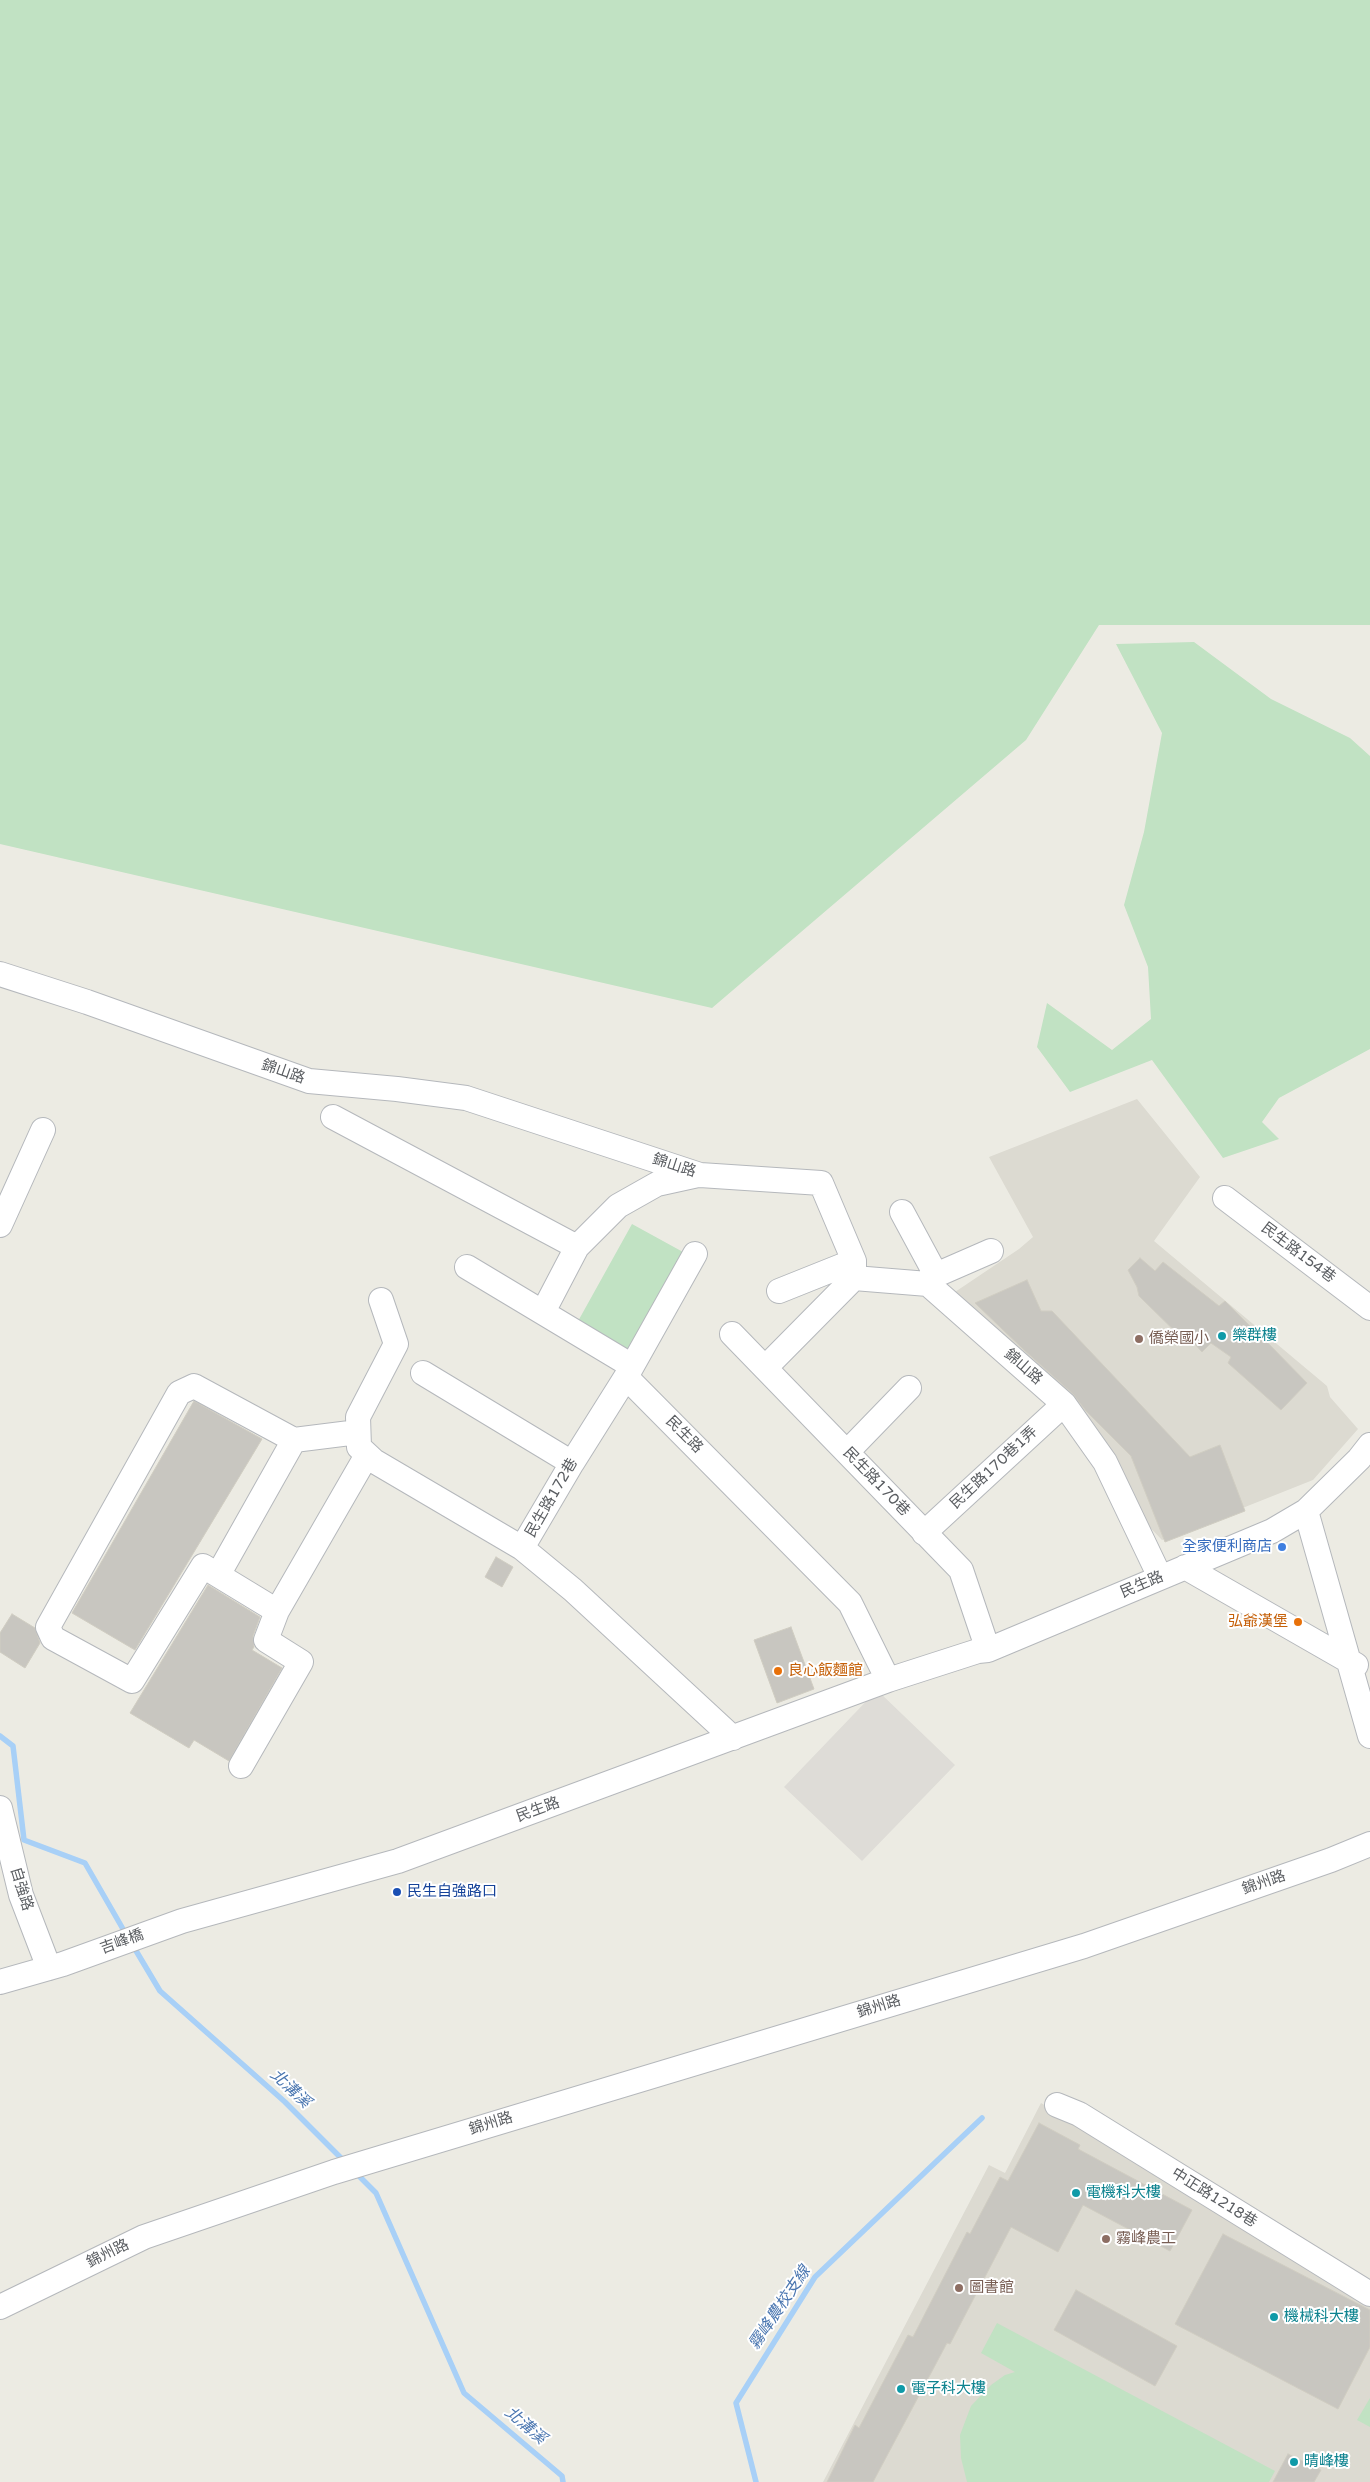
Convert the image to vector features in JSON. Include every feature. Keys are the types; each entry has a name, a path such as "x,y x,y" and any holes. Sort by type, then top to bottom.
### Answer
{"street":[{"name":"錦山路","path":"0,974 87,1002 309,1081 398,1089 466,1098 700,1175 820,1183 854,1269"},
{"path":"333,1118 577,1247"},
{"path":"0,1225 43,1130"},
{"path":"543,1312 577,1247 618,1206 657,1184 700,1175"},
{"name":"民生路154巷","path":"1225,1198 1370,1308"},
{"path":"902,1212 932,1279"},
{"path":"779,1291 854,1269 932,1279 991,1251"},
{"name":"民生路172巷","path":"695,1254 629,1371 522,1548 573,1590 733,1738"},
{"name":"民生路","path":"467,1267 543,1312 629,1371 850,1603 888,1680"},
{"path":"765,1368 854,1269"},
{"name":"錦山路","path":"932,1279 1064,1404 1105,1462 1160,1577"},
{"path":"381,1300 396,1344 358,1417 359,1447 374,1461 522,1548"},
{"name":"民生路170巷","path":"732,1334 961,1570 988,1650"},
{"path":"423,1374 572,1463"},
{"path":"277,1611 203,1566 132,1682 53,1638 48,1627 179,1393 194,1386 294,1440 358,1432"},
{"path":"846,1452 909,1388"},
{"name":"民生路170巷1弄","path":"924,1532 1064,1404"},
{"path":"218,1574 294,1440"},
{"path":"241,1766 301,1662 266,1640 277,1611 367,1455"},
{"name":"民生路","path":"182,1921 398,1861 888,1680 978,1651 988,1650 1272,1531 1306,1511 1366,1457"},
{"path":"1306,1511 1370,1736"},
{"path":"1185,1568 1349,1660 1370,1674"},
{"name":"自強路","path":"0,1808 21,1895 56,1966"},
{"name":"錦州路","path":"0,2307 144,2237 334,2172 1084,1946 1331,1860 1370,1844"},
{"name":"吉峰橋","path":"56,1966 182,1921"},
{"path":"0,1982 56,1966"},
{"name":"中正路1218巷","path":"1057,2105 1080,2114 1370,2294"}],"shaded area":[{"name":"僑榮國小","path":"1137,1099 1200,1177 1154,1241 1327,1386 1330,1397 1358,1429 1313,1480 1162,1540 1141,1518 1075,1400 955,1292 1019,1249 1033,1237 989,1157"},
{"path":"877,1690 955,1765 862,1861 784,1787"},
{"name":"霧峰農工","path":"1041,2103 1370,2305 1370,2482 823,2482 989,2165 1005,2173"}],"green space":[{"path":"0,0 1370,0 1370,625 1099,625 1026,740 712,1008 0,844"},
{"path":"1194,642 1271,699 1350,738 1370,756 1370,1049 1279,1098 1262,1122 1279,1139 1223,1158 1152,1060 1070,1092 1037,1047 1047,1003 1112,1050 1151,1019 1148,967 1124,905 1144,832 1162,733 1116,644"},
{"path":"632,1224 683,1252 627,1351 577,1323"},
{"path":"997,2323 1275,2471 1269,2482 967,2482 961,2458 960,2435 971,2406 991,2385 1005,2375 1015,2372 981,2353"},
{"path":"1370,2398 1370,2427 1357,2420"}],"building":[{"name":"樂群樓","path":"1140,1258 1155,1271 1163,1262 1219,1306 1225,1301 1252,1328 1256,1327 1264,1333 1264,1339 1307,1383 1281,1410 1228,1363 1231,1357 1211,1343 1202,1352 1194,1343 1189,1345 1139,1296 1137,1287 1128,1270"},
{"path":"1027,1280 1041,1311 1052,1311 1190,1457 1220,1445 1245,1511 1165,1542 1131,1456 1086,1411 1073,1394 975,1303"},
{"path":"194,1401 262,1439 135,1650 72,1613"},
{"path":"496,1557 513,1567 502,1587 485,1577"},
{"path":"208,1585 260,1617 253,1636 254,1647 252,1650 282,1668 229,1761 194,1740 189,1748 130,1713"},
{"path":"12,1614 35,1628 40,1643 25,1668 0,1652 0,1633"},
{"path":"791,1627 814,1689 777,1703 754,1640"},
{"path":"1039,2123 1080,2145 1078,2149 1192,2210 1170,2251 1083,2205 1058,2252 1011,2227 950,2344 947,2343 873,2482 827,2482 855,2425 859,2428 908,2335 913,2337 967,2232 970,2234 1000,2177 1008,2181"},
{"name":"機械科大樓","path":"1223,2234 1370,2310 1370,2347 1338,2409 1175,2324"},
{"path":"1076,2290 1177,2346 1155,2386 1054,2330"},
{"name":"晴峰樓","path":"1288,2454 1321,2470 1314,2482 1273,2482"}],"waterway":[{"name":"北溝溪","path":"0,1736 13,1746 24,1840 85,1863 127,1936"},
{"name":"北溝溪","path":"132,1944 160,1991 285,2102 346,2163"},
{"name":"霧峰農校支線","path":"756,2482 736,2403 815,2277 982,2118"},
{"name":"北溝溪","path":"356,2173 376,2193 464,2393 562,2476 563,2482"}],"place":[{"name":"樂群樓","path":"1222,1336"},
{"name":"僑榮國小","path":"1139,1339"},
{"name":"全家便利商店","path":"1282,1547"},
{"name":"弘爺漢堡","path":"1298,1622"},
{"name":"良心飯麵館","path":"778,1671"},
{"name":"民生自強路口","path":"397,1892"},
{"name":"電機科大樓","path":"1076,2193"},
{"name":"霧峰農工","path":"1106,2239"},
{"name":"圖書館","path":"959,2288"},
{"name":"機械科大樓","path":"1274,2317"},
{"name":"電子科大樓","path":"901,2389"},
{"name":"晴峰樓","path":"1294,2462"}]}
